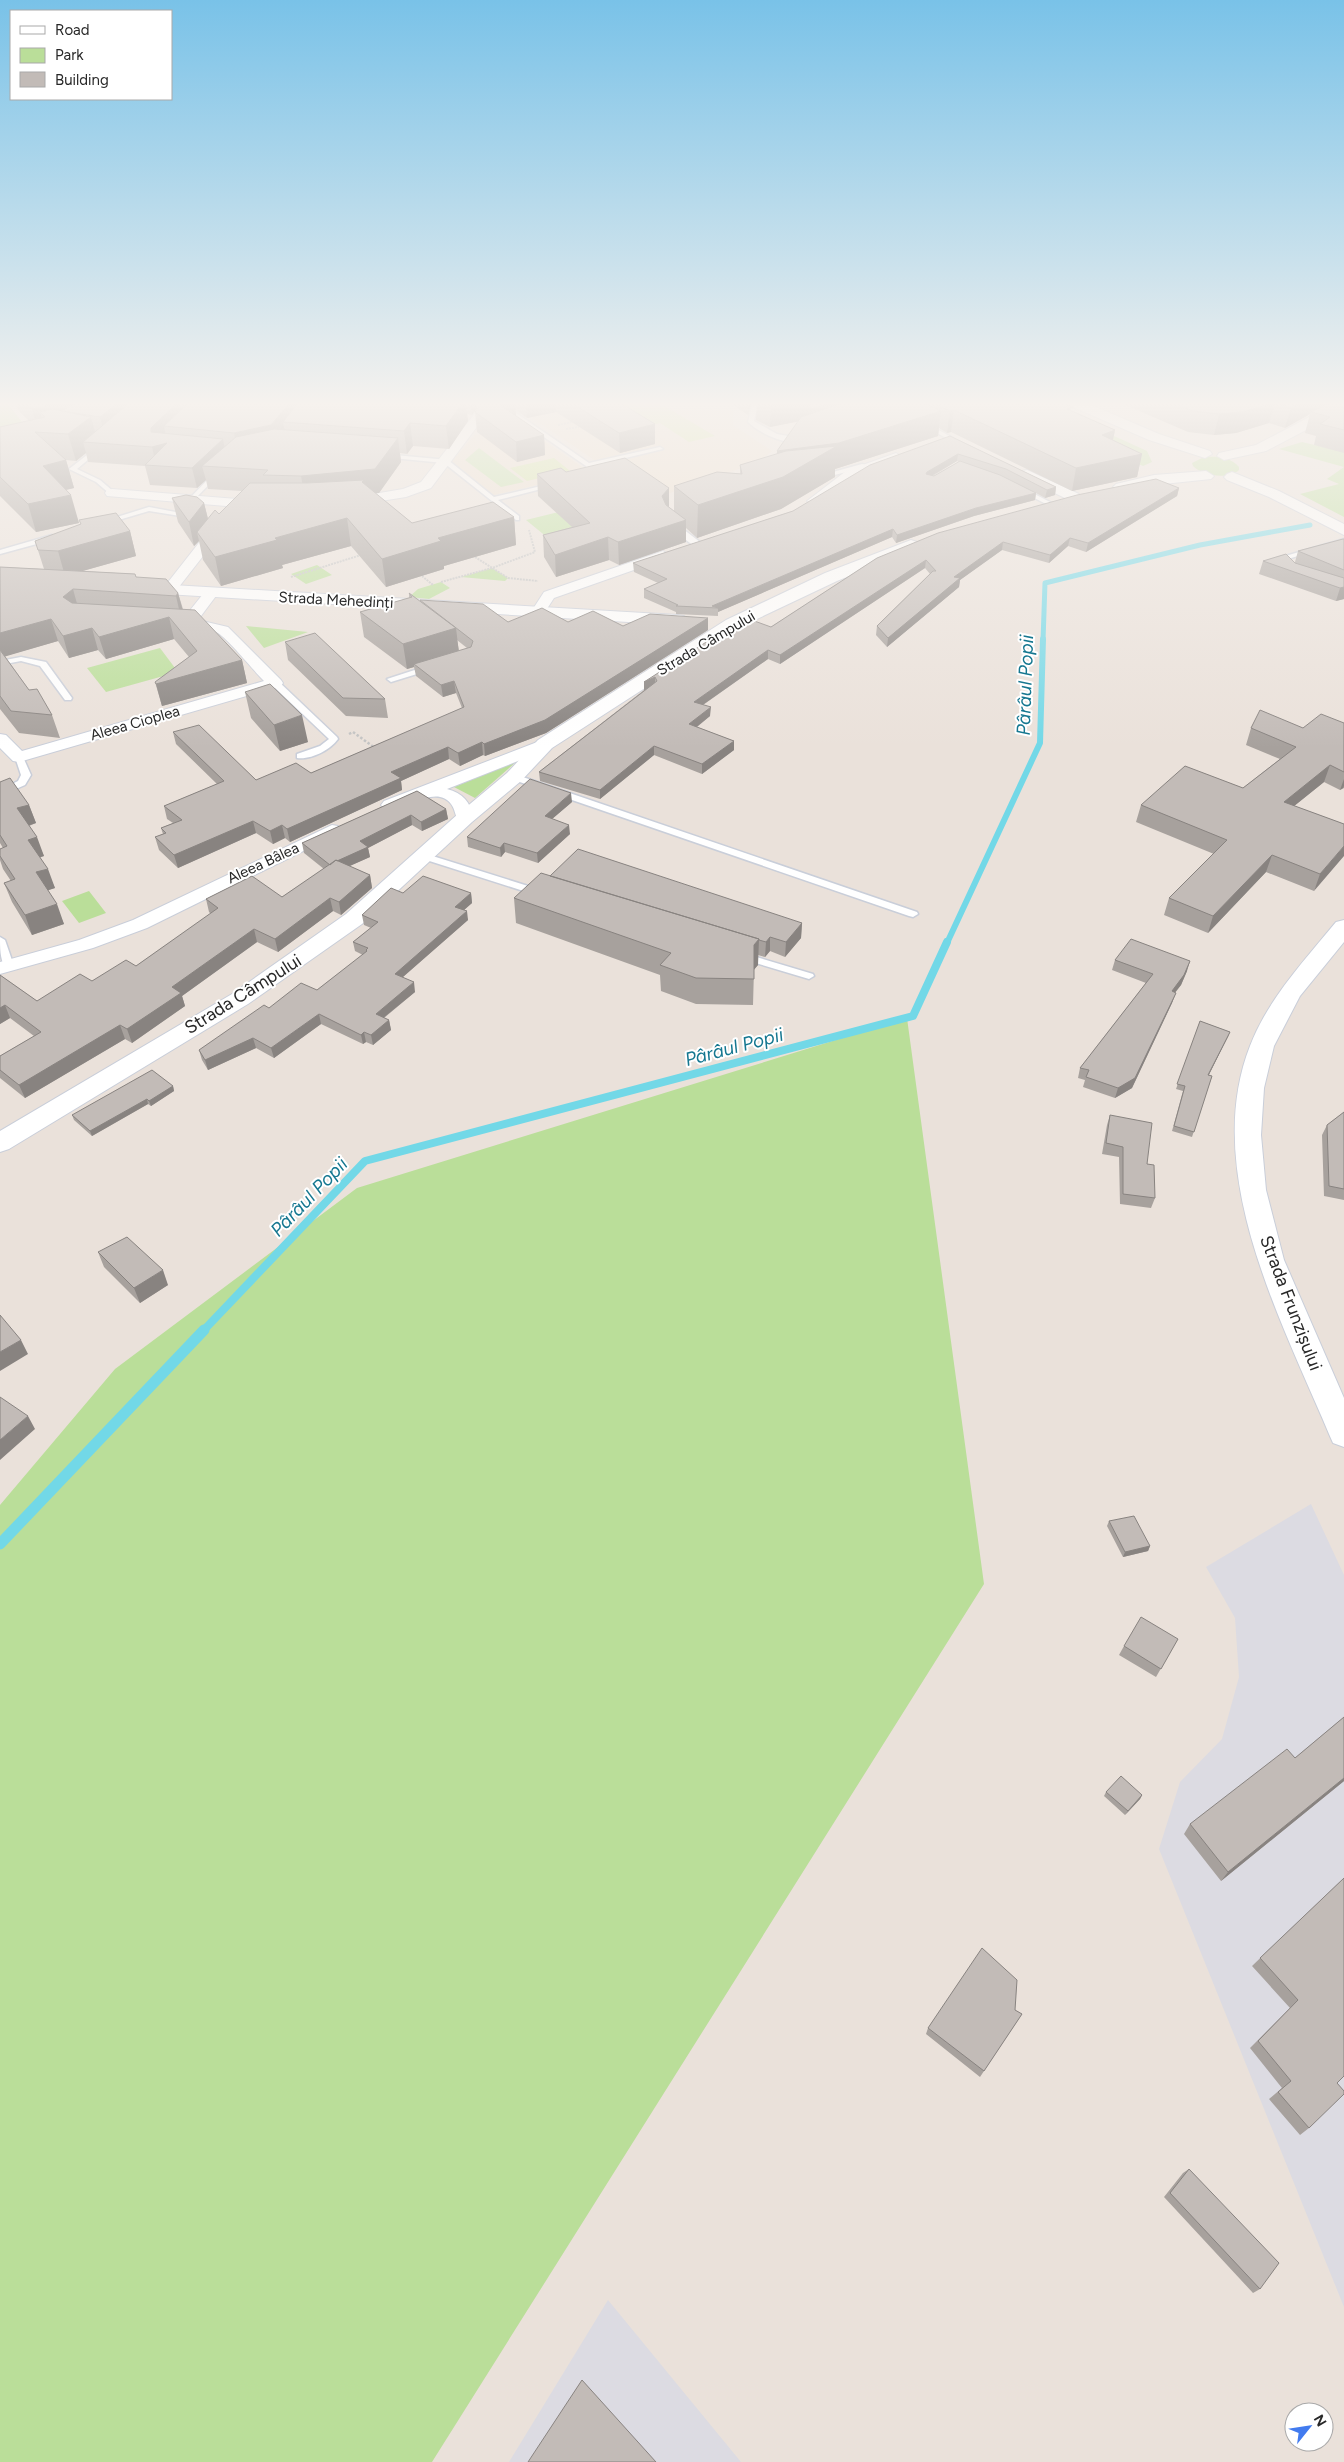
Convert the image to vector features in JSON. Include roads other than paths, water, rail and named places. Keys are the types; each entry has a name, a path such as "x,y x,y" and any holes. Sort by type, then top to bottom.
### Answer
{"street":[{"path":"170,590 220,519"},
{"path":"1322,519 1344,530"},
{"name":"Strada Câmpului","path":"0,1143 240,999 354,920 465,818 514,777 545,744 732,624 831,577 922,540"},
{"path":"538,612 549,595 576,584 702,543"},
{"name":"Strada Mehedinți","path":"123,586 732,624"},
{"path":"187,624 212,592"},
{"path":"157,622 207,625 223,630 275,683"},
{"name":"Aleea Cioplea","path":"19,757 275,683"},
{"path":"0,739 19,757"},
{"path":"374,812 419,792 545,744"},
{"path":"419,792 442,792 455,796 463,804 465,818"},
{"name":"Aleea Bâlea","path":"4,967 86,944 140,924 350,822"},
{"name":"Strada Frunzișului","path":"1344,927 1290,993 1262,1046 1251,1088 1248,1135 1253,1190 1270,1260 1344,1434"}],"lane":[{"path":"93,525 114,519"},
{"path":"668,519 671,524 702,543"},
{"path":"0,552 56,536"},
{"path":"1290,568 1278,560 1344,541"},
{"path":"402,604 417,615"},
{"path":"0,663 21,659 42,664 68,698"},
{"path":"391,679 443,663"},
{"path":"275,683 334,739 332,743 324,748 300,756"},
{"path":"0,793 22,783 26,776 19,757"},
{"path":"514,777 914,914"},
{"path":"423,856 555,897"},
{"name":"Aleea Bâlea","path":"0,940 4,967"},
{"path":"733,952 808,976"}],"waterway":[{"name":"Pârâul Popii","path":"1043,641 1045,583 1200,545 1310,525"},
{"name":"Pârâul Popii","path":"947,943 1040,743 1043,639"},
{"name":"Pârâul Popii","path":"203,1331 365,1161 913,1016 947,942"},
{"name":"Pârâul Popii","path":"0,1544 204,1330"}]}
